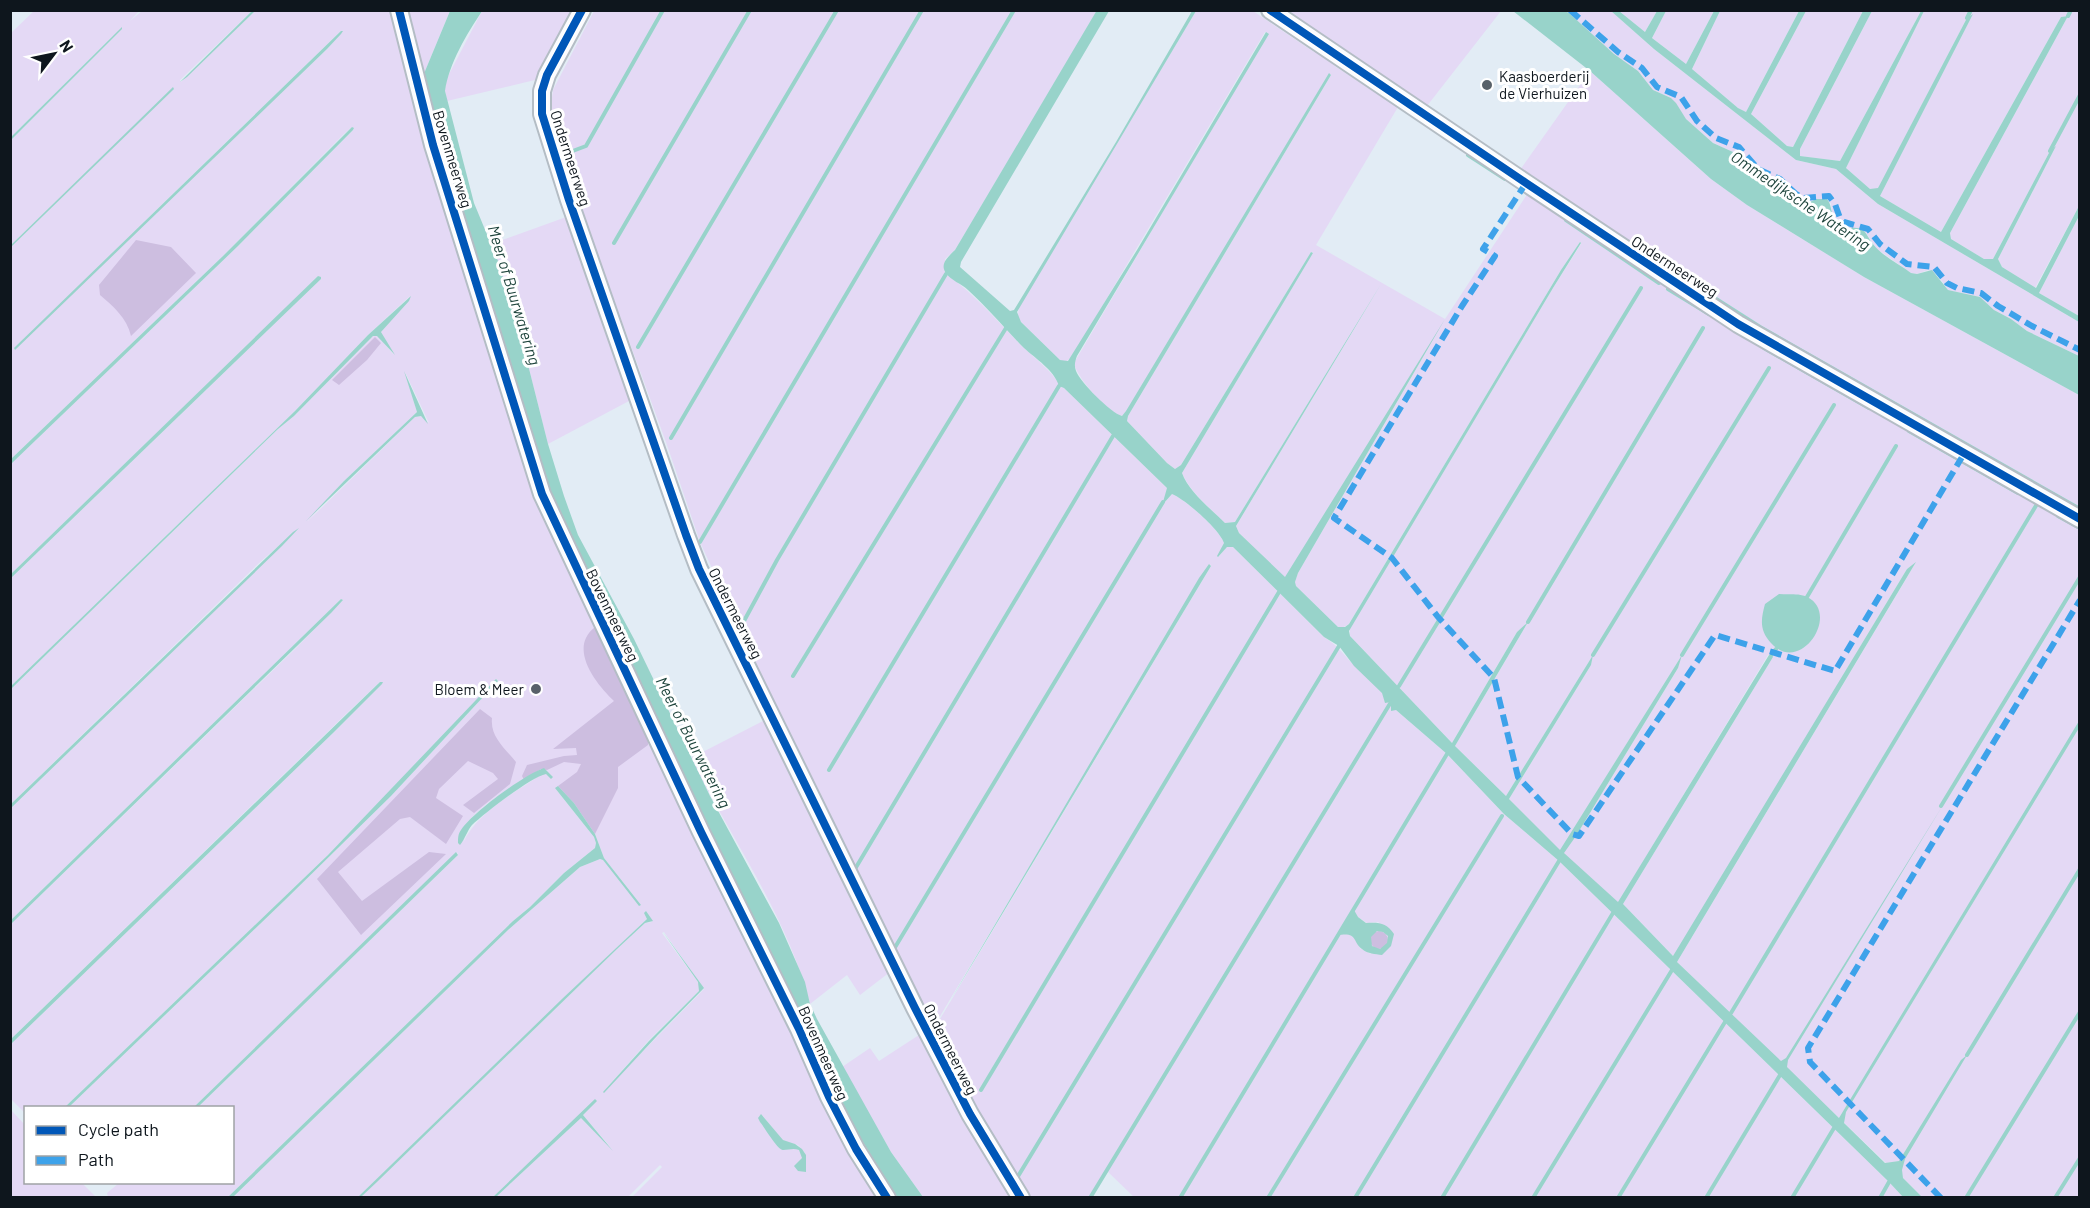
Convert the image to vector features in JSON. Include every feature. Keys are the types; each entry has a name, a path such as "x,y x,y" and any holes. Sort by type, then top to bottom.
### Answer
{"street":[{"name":"Bovenmeerweg","path":"399,10 433,145 542,494 701,832 799,1029 829,1097 856,1149 887,1197"},
{"name":"Ondermeerweg","path":"582,10 547,75 542,91 542,114 569,200 686,535 699,569 915,1008 970,1114 1020,1197"},
{"name":"Ondermeerweg","path":"1270,10 1738,324 2079,519"}],"shaded area":[{"path":"1097,10 1109,11 960,267 1010,311 1014,310 1192,11 1196,11 1017,312 1021,322 1060,360 1068,361 1137,250 1266,32 1269,34 1077,356 1075,369 1083,382 1104,403 1122,416 1329,73 1331,75 1127,421 1167,463 1175,469 1181,465 1311,252 1313,253 1182,473 1195,493 1225,523 1235,522 1381,284 1236,526 1239,533 1285,577 1445,319 1298,573 1296,586 1338,627 1345,627 1349,624 1561,270 1581,243 1349,631 1350,636 1452,743 1517,632 1528,622 1455,746 1506,796 1593,655 1591,665 1509,799 1560,850 1682,655 1678,668 1564,853 1618,902 1769,655 1772,654 1773,657 1623,904 1673,956 1907,569 1916,562 1677,962 1781,1061 1786,1058 1943,805 1788,1060 1787,1067 1839,1118 2079,721 2079,728 1846,1112 1844,1123 1885,1163 1899,1161 1961,1060 1967,1055 1905,1159 1902,1170 1903,1178 1922,1197 1903,1197 1559,861 1504,814 1447,754 1396,710 1391,711 1391,702 1385,703 1382,693 1354,666 1339,646 1324,637 1233,547 1227,547 1218,557 1224,543 1209,523 1172,494 1164,503 1167,488 1064,388 1059,386 1049,370 1024,348 975,297 946,273 944,266 946,260 955,250"},
{"path":"1563,10 1614,54 1638,71 1653,90 1671,98 1686,119 1713,143 1733,152 1753,174 1782,185 1793,199 1806,204 1816,199 1827,199 1838,225 1863,230 1881,252 1911,273 1917,274 1932,270 1948,290 1980,297 1994,310 2027,331 2079,356 2079,395 1864,277 1747,205 1711,179 1590,71 1513,11"},
{"path":"34,11 139,11 130,21 142,11 252,11 180,80 181,82 255,11 450,11 423,76 546,488 878,1169 897,1197 632,1197 662,1167 660,1165 628,1197 496,1197 581,1118 612,1149 583,1115 596,1101 493,1197 361,1197 617,949 645,923 652,922 648,918 358,1197 233,1197 508,930 580,867 600,859 603,860 641,905 604,858 595,834 574,803 555,788 594,837 595,848 564,873 513,921 228,1197 108,1197 107,1193 118,1184 234,1184 234,1106 199,1106 458,855 457,852 195,1106 70,1106 391,796 498,681 497,679 328,855 66,1106 24,1106 24,1112 11,1099 11,1044 383,682 380,682 345,715 11,1039 11,924 343,600 341,599 11,920 11,808 299,528 259,563 11,804 11,689 294,416 373,336 377,335 394,355 381,332 410,296 368,335 295,411 11,686 11,578 321,279 318,276 11,574 11,464 238,246 354,129 352,127 343,135 223,256 11,459 11,247 174,88 11,245 11,140 122,29 11,137 11,33","holes":["341,31 327,49 133,234 147,219","405,372 429,423 421,416 415,417 308,521 344,481 417,412","541,769 553,777 542,774 497,804 477,822 463,843 471,818 488,803","664,932 704,989 603,1092 649,1040 699,991 698,982 662,933","762,1115 783,1141 798,1145 805,1153 806,1172 799,1170 803,1158 799,1150 779,1148"]},
{"path":"252,11 255,11 180,82"},
{"path":"450,11 482,11 455,59 445,91 474,203 498,261 520,333 548,444 578,535 634,639 710,796 779,923 805,982 810,1004 817,1019 891,1152 923,1197 897,1197 845,1113 546,488 435,127 423,76"},
{"path":"482,11 577,11 539,79 447,101 446,80"},
{"path":"594,11 1097,11 955,250 945,259 946,274 977,300 1049,371 1061,387 1167,488 1165,502 1172,494 1209,523 1224,543 1218,557 1227,547 1233,547 1383,693 1396,710 1447,754 1504,814 1559,861 1903,1197 1135,1198 1106,1170 1090,1197 1029,1197 971,1105 934,1029 1211,566 1210,564 933,1028 775,706 700,542 565,165 550,113 553,90","holes":["1358,917 1367,923 1379,922 1371,954 1360,948 1357,939 1350,935"]},
{"path":"1196,11 1253,11 1314,52 1316,50 1336,67 1398,107 1316,245 1445,319 1528,193 1668,289 1776,356 2079,528 2079,1197 1922,1197 1903,1178 1899,1161 1886,1163 1677,962 1915,564 1907,569 1674,957 1623,904 1773,657 1772,655 1768,655 1618,903 1563,853 1576,836 1678,668 1679,660 1560,851 1509,799 1591,665 1592,657 1506,796 1455,746 1527,624 1517,632 1452,743 1350,636 1350,628 1581,244 1580,242 1349,624 1342,628 1338,627 1296,586 1295,582 1298,573 1426,352 1285,578 1239,533 1236,526 1381,284 1235,522 1225,523 1195,493 1182,473 1313,252 1181,465 1175,469 1167,463 1127,421 1330,74 1122,416 1094,394 1074,363 1268,33 1265,32 1072,357 1065,362 1060,360 1021,322 1018,316 1019,306"},
{"path":"1282,11 1501,11 1427,106"},
{"path":"1563,11 1611,11 1654,49 1796,160 1836,169 1878,204 2079,322 2079,356 2027,331 1994,310 1980,297 1948,290 1937,274 1928,270 1917,274 1911,273 1877,249 1861,229 1847,228 1838,224 1832,215 1831,203 1816,199 1806,204 1793,199 1782,185 1753,174 1733,152 1713,143 1686,119 1671,98 1653,90 1638,71 1614,54 1569,13"},
{"path":"1611,11 1619,11 1645,32 1657,11 1666,11 1652,38 1686,64 1714,11 1720,11 1692,69 1738,108 1746,112 1799,11 1806,11 1751,114 1787,146 1793,147 1863,11 1872,11 1800,149 1800,156 1840,161 1921,11 1924,11 1846,168 1870,189 1878,188 1967,18 1973,14 1880,196 1941,232 2061,17 2068,16 1950,233 1951,239 1984,259 1993,259 2050,151 2056,146 1998,259 2002,267 2036,288 2079,206 2079,216 2039,293 2079,316 2079,322 1878,204 1836,169 1796,160 1654,49"},
{"path":"1619,11 1657,11 1645,32"},
{"path":"1666,11 1714,11 1686,64 1652,38"},
{"path":"1720,11 1799,11 1746,112 1738,108 1692,69"},
{"path":"1806,11 1863,11 1793,147 1787,146 1751,114"},
{"path":"1872,11 1921,11 1840,161 1799,156 1800,149"},
{"path":"1924,11 2079,11 2079,206 2035,288 2002,267 1998,259 2055,148 2050,151 1993,259 1984,259 1951,239 1950,233 2068,16 2061,17 1941,232 1880,196 1972,15 1967,18 1878,189 1870,189 1846,168"},
{"path":"122,27 122,29 11,140 11,137"},
{"path":"343,31 327,49 15,350 14,348"},
{"path":"1590,71 1711,179 1747,205 1864,277 2079,395 2079,509 1760,327 1520,170"},
{"path":"173,87 174,89 11,247 11,245"},
{"path":"352,127 353,130 238,246 11,464 11,459 223,256"},
{"path":"569,216 633,397 548,444 520,333 491,244"},
{"path":"2079,216 2079,316 2039,293"},
{"path":"136,240 171,247 196,273 131,336 123,318 100,295 99,285"},
{"path":"318,276 321,279 11,578 11,574"},
{"path":"411,296 381,332 395,355 377,336 373,336 294,416 11,689 11,686 295,411 368,335"},
{"path":"375,337 381,343 367,360 339,385 332,380"},
{"path":"404,371 428,424 421,416 415,417 306,521 344,481 417,412"},
{"path":"299,528 282,546 11,808 11,804"},
{"path":"1209,564 1211,566 950,1001 1199,578"},
{"path":"1779,594 1807,597 1816,605 1820,616 1813,638 1805,647 1794,652 1783,651 1771,643 1764,634 1762,620 1765,604"},
{"path":"341,599 343,600 331,613 11,924 11,920"},
{"path":"595,627 648,736 648,745 618,767 618,788 595,834 574,803 558,786 577,772 581,764 564,762 547,770 541,769 524,780 522,776 527,765 577,755 576,748 553,749 614,701 599,685 584,655 587,635"},
{"path":"496,679 498,681 391,796 70,1106 66,1106 328,855"},
{"path":"380,682 383,682 333,733 11,1044 11,1039"},
{"path":"480,709 492,718 496,737 516,762 510,784 474,813 463,805 498,779 493,773 468,761 439,789 436,798 463,816 446,844 410,817 400,819 338,872 362,901 429,852 446,854 361,935 317,879"},
{"path":"767,719 890,972 860,995 847,975 810,1004 788,940 757,878 691,758"},
{"path":"544,768 553,777 551,779 546,774 519,788 472,825 460,845 458,843 460,832 487,804 512,786"},
{"path":"558,786 574,803 595,834 604,858 641,905 639,906 603,860 600,859 580,867 508,930 233,1197 228,1197 513,921 564,873 595,848 594,837 555,788"},
{"path":"456,852 458,855 199,1106 195,1106"},
{"path":"1354,910 1358,917 1366,923 1382,924 1394,934 1391,946 1382,955 1364,951 1352,936 1338,935","holes":["1377,931 1388,936 1387,943 1380,949 1372,946 1371,937"]},
{"path":"646,911 653,921 645,923 617,949 378,1181 361,1197 358,1197 647,919 644,913"},
{"path":"1379,931 1385,934 1388,940 1385,946 1379,949 1373,946 1370,940 1373,934"},
{"path":"663,932 704,988 604,1093 649,1041 699,991 698,982"},
{"path":"919,1035 968,1127 1012,1197 923,1197 891,1152 842,1067 870,1048 879,1061"},
{"path":"595,1099 597,1101 583,1115 613,1151 581,1118 496,1197 493,1197"},
{"path":"10,1109 24,1124 24,1184 83,1184 96,1197 11,1197"},
{"path":"761,1114 783,1140 802,1149 806,1155 806,1172 798,1171 794,1166 802,1158 799,1150 780,1149 760,1122 758,1118"}],"waterway":[{"path":"570,152 586,146 663,10"},
{"path":"614,243 750,10"},
{"path":"638,347 837,10"},
{"path":"671,438 922,10"},
{"path":"700,542 1014,10"},
{"path":"1967,18 1971,10"},
{"path":"2068,16 2071,10"},
{"path":"2050,151 2080,95"},
{"path":"1468,155 1505,179"},
{"path":"1566,220 1659,283"},
{"path":"744,621 777,560 946,274"},
{"path":"1688,281 1760,327 2080,509"},
{"path":"1399,686 1641,288"},
{"path":"1668,289 1709,314"},
{"path":"793,676 1006,328"},
{"path":"1528,622 1703,328"},
{"path":"1764,348 1869,408"},
{"path":"1593,655 1769,368"},
{"path":"829,770 1059,386"},
{"path":"1682,655 1834,405"},
{"path":"1909,431 2018,493"},
{"path":"855,869 1113,436"},
{"path":"1807,597 1896,446"},
{"path":"894,949 1163,502"},
{"path":"1731,1013 2037,504"},
{"path":"2058,516 2080,528"},
{"path":"1941,806 2080,577"},
{"path":"981,1090 1279,592"},
{"path":"1017,1178 1339,646"},
{"path":"1772,654 1776,649"},
{"path":"1090,1198 1391,702"},
{"path":"1180,1198 1447,754"},
{"path":"1268,1198 1502,816"},
{"path":"1355,1198 1559,861"},
{"path":"1967,1055 2080,869"},
{"path":"1442,1198 1613,913"},
{"path":"1533,1198 1672,970"},
{"path":"1966,1198 2080,1012"},
{"path":"1618,1198 1725,1022"},
{"path":"1706,1198 1780,1075"},
{"path":"1792,1198 1834,1128"},
{"path":"2055,1198 2080,1158"},
{"path":"1880,1198 1889,1182"}],"marked path":[{"path":"1570,10 1618,52 1642,68 1657,87 1681,97 1697,121 1716,138 1739,147 1758,169 1780,179 1796,194 1804,198 1829,196 1844,222 1868,229 1880,244 1907,264 1934,267 1947,283 1957,288 1981,293 2032,326 2080,350"},
{"path":"1526,183 1483,249 1495,256 1462,306 1334,518 1392,558 1438,617 1494,678 1518,777 1572,834 1579,836 1715,635 1835,671 1965,452"},
{"path":"1941,1198 1810,1062 1808,1048 2080,600"}],"cycle path":[{"path":"399,10 433,145 542,494 701,832 799,1029 829,1097 856,1149 887,1198"},
{"path":"582,10 547,75 542,91 542,114 569,200 686,535 699,569 915,1008 970,1114 1021,1198"},
{"path":"1270,10 1738,324 2080,519"}],"place":[{"name":"Kaasboerderij de Vierhuizen","path":"1487,85"},
{"name":"Bloem & Meer","path":"536,689"}],"water label":[{"name":"Ommedijksche Watering","path":"1801,200"},
{"name":"Meer of Buurwatering","path":"515,295"},
{"name":"Meer of Buurwatering","path":"694,742"}]}
